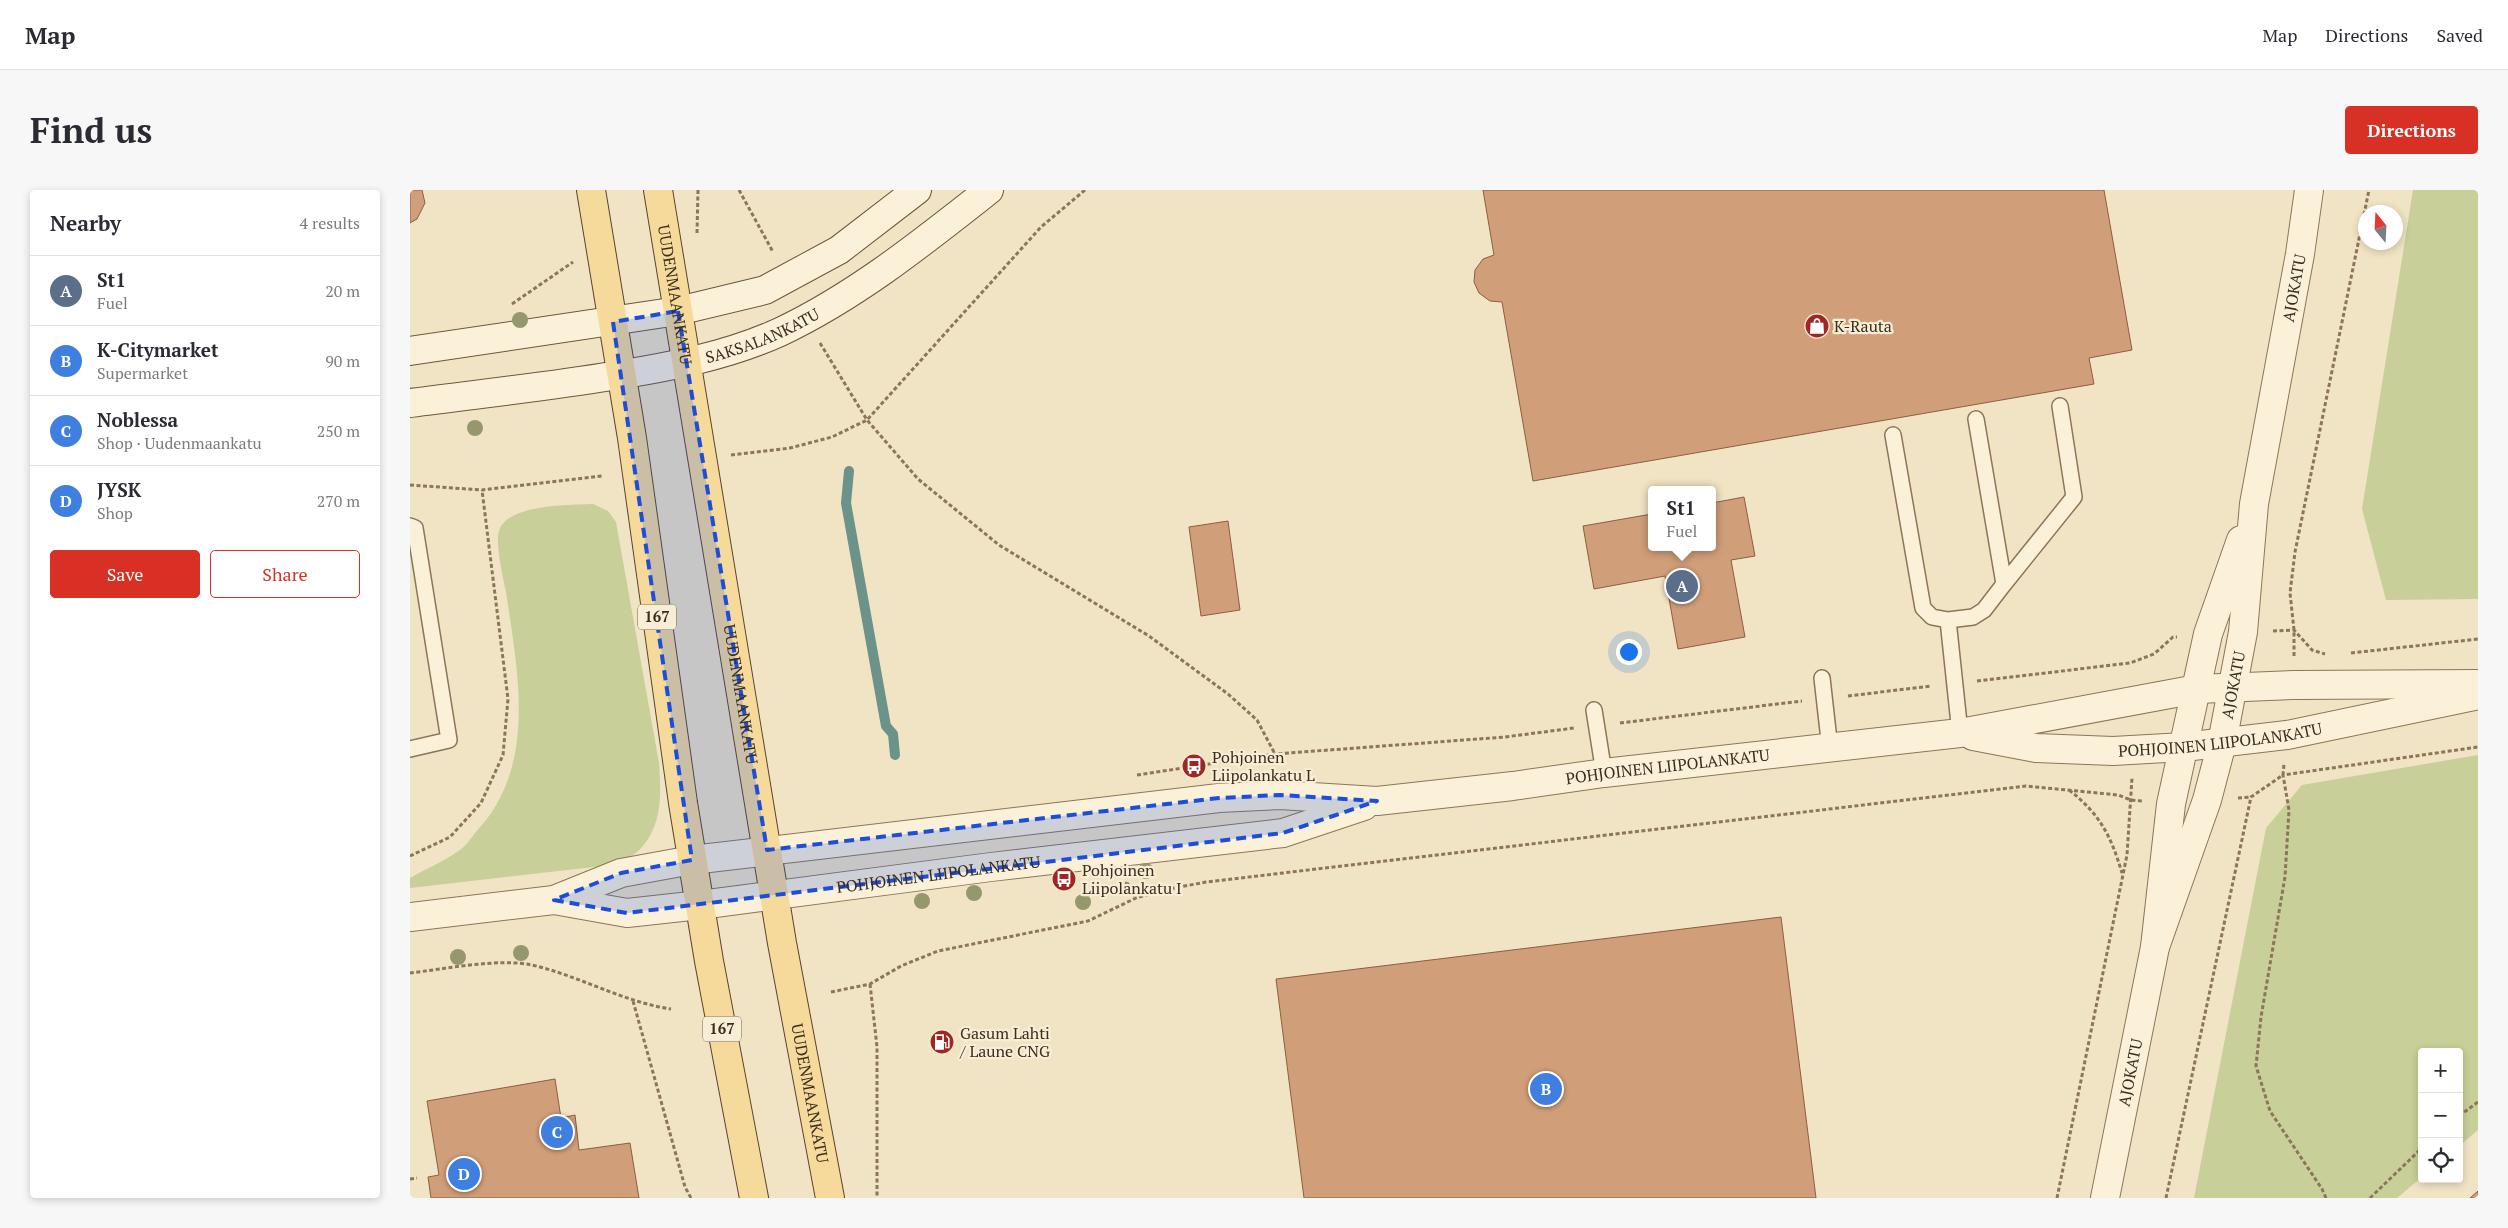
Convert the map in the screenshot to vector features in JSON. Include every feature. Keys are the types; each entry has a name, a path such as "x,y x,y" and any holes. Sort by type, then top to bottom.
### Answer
{"main road":[{"name":"167","path":"590,190 613,322 692,860 754,1198"},
{"name":"UUDENMAANKATU","path":"658,190 767,850 830,1198"}],"street":[{"path":"410,351 678,311 765,290 839,250 917,190"},
{"name":"SAKSALANKATU","path":"410,403 621,375 686,364 778,332 824,309 876,276 989,190"},
{"name":"AJOKATU","path":"2156,947 2206,800 2222,743 2243,632 2254,504 2300,254 2309,190"},
{"name":"AJOKATU","path":"2105,1198 2156,947 2170,804 2208,634 2254,504"},
{"name":"POHJOINEN LIIPOLANKATU","path":"410,917 554,900 621,873 692,860 1219,798 1280,795 1377,801 1513,786 1604,773 1960,733 2197,690 2294,685 2478,684"},
{"name":"POHJOINEN LIIPOLANKATU","path":"1960,733 2036,748 2113,751 2184,747 2287,734 2478,696"},
{"name":"POHJOINEN LIIPOLANKATU","path":"554,900 627,913 775,896 991,867 1283,833 1377,801"}],"lane":[{"path":"1893,435 1924,608 1932,617 1948,620 1972,617 1984,610 2074,497 2060,406"},
{"path":"1976,419 2004,584"},
{"path":"410,526 415,528 449,740 410,749"},
{"path":"1948,620 1960,733"},
{"path":"1822,678 1830,749"},
{"path":"1594,710 1604,773"}],"path":[{"path":"667,246 697,241 698,190"},
{"path":"739,190 773,252"},
{"path":"726,455 790,448 832,437 867,420 1041,227 1085,190"},
{"path":"511,304 543,285 572,263 602,257"},
{"path":"815,334 867,420 918,479 999,544 1149,636 1228,694 1257,720 1275,754"},
{"path":"410,485 482,490 602,476"},
{"path":"410,856 450,837 480,803 503,755 508,699 482,490"},
{"path":"2243,632 2294,630 2312,650 2329,655"},
{"path":"1137,775 1275,754 1505,737 2130,663 2154,654 2173,637 2208,634"},
{"path":"2349,653 2478,640"},
{"path":"2326,1198 2322,1189 2270,1111 2256,1066 2261,1017 2286,877 2289,810 2283,776 2478,747"},
{"path":"831,992 870,984 901,966 938,951 1088,921 1136,898 1164,890 1206,882 2026,786 2068,790 2088,805 2112,841 2122,875 2057,1198"},
{"path":"410,973 487,964 530,965 584,980 633,1001 671,1009"},
{"path":"870,984 877,1047 877,1198"},
{"path":"633,1001 685,1187 691,1198"},
{"path":"2463,1113 2478,1102"},
{"path":"2370,1198 2418,1152"},
{"path":"410,1179 417,1178"}],"highlighted area":[{"path":"678,311 767,850 1219,798 1280,795 1377,801 1283,833 627,913 554,900 621,873 692,860 613,322"}],"green space":[{"path":"2413,190 2478,190 2478,599 2386,600 2362,509"},
{"path":"593,504 608,511 616,522 659,763 660,796 654,828 640,849 620,864 410,888 410,878 446,859 469,841 495,807 508,779 516,750 519,718 518,687 511,623 498,550 500,528 506,520 516,514 529,510 542,507"},
{"path":"2478,755 2478,1130 2463,1143 2463,1048 2418,1048 2418,1180 2397,1198 2194,1198 2266,828 2302,785"}],"building":[{"path":"410,190 422,190 425,203 417,219 410,223"},
{"name":"K-Rauta","path":"1483,190 2104,190 2132,350 2089,358 2094,384 1533,481 1502,302 1490,301 1479,293 1474,282 1475,270 1483,259 1494,255"},
{"path":"1744,497 1755,556 1731,560 1745,637 1678,649 1665,576 1594,589 1583,526 1648,515 1648,551 1716,551 1716,502"},
{"path":"1228,521 1240,610 1201,616 1189,527"},
{"path":"1781,917 1816,1198 1304,1198 1276,979"},
{"path":"555,1079 561,1118 575,1115 579,1150 630,1143 639,1198 431,1198 428,1177 439,1175 427,1101"},
{"path":"2478,1191 2478,1198 2470,1198"}],"waterway":[{"path":"849,471 846,503 886,726 893,734 895,755"}],"place":[{"name":"K-Rauta","path":"1817,326"},
{"name":"St1","path":"1682,586"},
{"name":"Pohjoinen Liipolankatu L","path":"1194,766"},
{"name":"Pohjoinen Liipolankatu I","path":"1064,879"},
{"name":"Gasum Lahti / Laune CNG","path":"942,1042"},
{"name":"K-Citymarket","path":"1546,1089"},
{"name":"Noblessa","path":"557,1132"},
{"name":"JYSK","path":"464,1174"}]}
